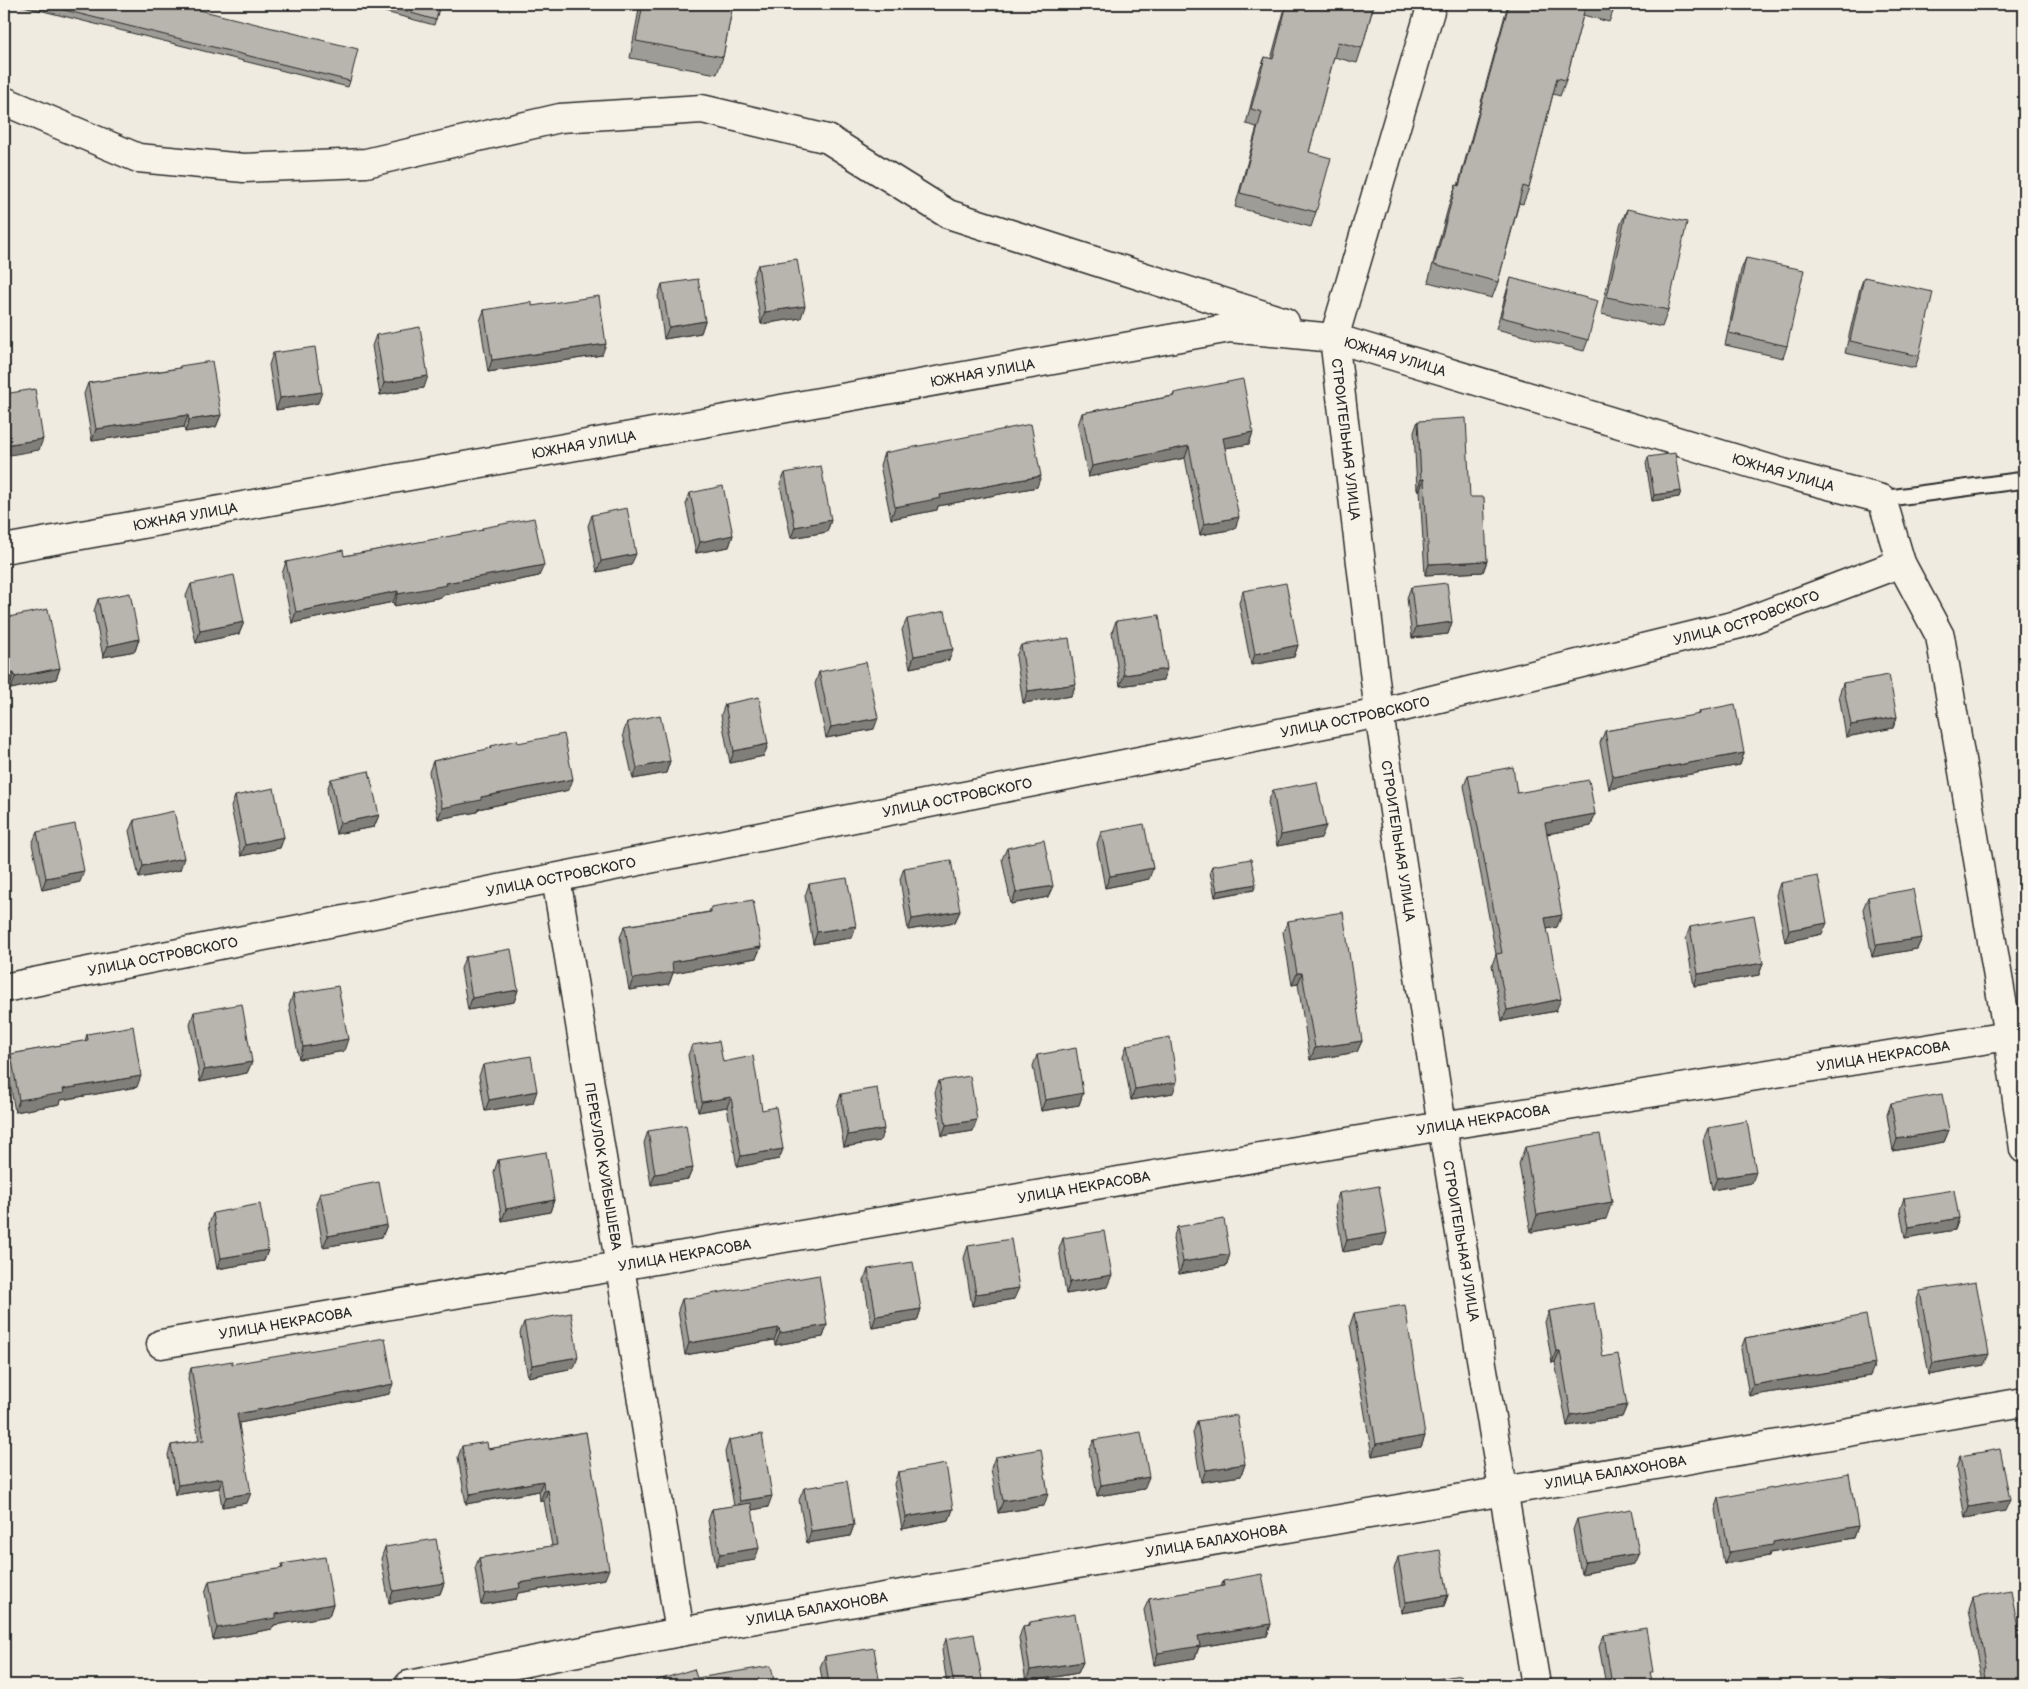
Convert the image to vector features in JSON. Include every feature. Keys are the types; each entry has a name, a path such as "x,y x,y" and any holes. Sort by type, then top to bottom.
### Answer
{"street":[{"name":"СТРОИТЕЛЬНАЯ УЛИЦА","path":"1432,4 1334,338 1379,713 1442,1126 1505,1491 1536,1685"},
{"path":"4,101 138,158 244,168 366,163 560,118 702,109 828,139 948,214 1334,338"},
{"name":"ЮЖНАЯ УЛИЦА","path":"4,549 1230,328 1334,338 1783,473 1882,499"},
{"path":"1882,499 1901,563 1940,636 2008,1036 2024,1149"},
{"name":"УЛИЦА ОСТРОВСКОГО","path":"4,988 1379,713 1740,624 1901,563"},
{"name":"ПЕРЕУЛОК КУЙБЫШЕВА","path":"556,878 618,1267 680,1632"},
{"name":"УЛИЦА НЕКРАСОВА","path":"161,1344 1442,1126 2008,1036"},
{"name":"УЛИЦА БАЛАХОНОВА","path":"409,1685 680,1632 2024,1402"}],"lane":[{"path":"1882,499 2024,480"}],"building":[{"path":"40,4 175,4 358,49 350,81"},
{"path":"379,4 440,4 436,20"},
{"path":"643,4 733,4 723,57 636,41"},
{"path":"1287,4 1374,4 1362,48 1338,42 1309,152 1331,158 1316,212 1240,193 1262,112 1251,109 1265,57 1273,59"},
{"path":"1509,4 1586,4 1566,80 1557,78 1529,188 1523,186 1498,282 1434,265 1456,185 1459,186"},
{"path":"1627,209 1687,222 1668,310 1607,297"},
{"path":"1746,258 1804,270 1787,346 1729,333"},
{"path":"797,259 805,306 765,312 758,265"},
{"path":"1864,277 1933,292 1919,356 1850,341"},
{"path":"1511,278 1598,301 1588,340 1501,317"},
{"path":"698,279 705,321 669,327 662,284"},
{"path":"599,296 606,344 492,360 484,310 532,302 532,306"},
{"path":"420,327 428,376 384,383 376,335"},
{"path":"315,347 322,392 280,398 273,353"},
{"path":"212,361 221,415 189,420 188,415 96,429 88,383"},
{"path":"1243,379 1253,432 1223,438 1239,517 1204,524 1189,446 1092,466 1082,413 1174,396 1174,393"},
{"path":"35,389 43,439 4,445 4,394"},
{"path":"1466,418 1470,497 1484,497 1487,561 1429,564 1424,479 1421,479 1418,421"},
{"path":"1031,424 1041,476 940,495 941,498 895,507 884,453"},
{"path":"1675,453 1681,491 1654,495 1648,457"},
{"path":"821,466 831,520 795,527 785,473"},
{"path":"723,486 733,535 700,542 690,493"},
{"path":"627,508 636,554 601,561 592,515"},
{"path":"534,518 544,565 398,594 398,591 296,612 286,562 343,550 344,556 483,530 482,528"},
{"path":"234,575 244,622 200,631 191,584"},
{"path":"1286,583 1298,645 1255,654 1243,591"},
{"path":"1447,583 1452,622 1416,627 1411,587"},
{"path":"130,593 139,639 108,646 98,599"},
{"path":"48,609 60,668 15,677 14,673 4,675 4,618"},
{"path":"945,611 953,649 914,656 907,619"},
{"path":"1159,615 1167,669 1124,675 1116,621"},
{"path":"1069,638 1076,684 1028,691 1021,645"},
{"path":"866,662 878,718 831,727 819,672"},
{"path":"1889,675 1897,717 1851,725 1843,683"},
{"path":"759,697 768,744 734,751 725,704"},
{"path":"1735,704 1744,753 1613,777 1605,731 1700,714 1700,711"},
{"path":"660,715 670,761 637,768 627,722"},
{"path":"564,734 573,779 481,797 481,800 442,808 433,761 492,748 491,746 517,740 518,743"},
{"path":"1513,767 1517,793 1589,780 1595,814 1545,823 1562,915 1545,918 1561,999 1507,1010 1496,954 1502,953 1468,775"},
{"path":"369,771 379,815 340,823 331,779"},
{"path":"1317,782 1326,826 1281,835 1273,790"},
{"path":"274,788 284,837 245,845 235,796"},
{"path":"174,811 184,858 143,866 134,820"},
{"path":"75,824 84,871 46,878 37,832"},
{"path":"1144,824 1153,868 1110,876 1101,832"},
{"path":"1044,840 1053,886 1016,892 1007,848"},
{"path":"1251,859 1256,884 1217,891 1212,866"},
{"path":"951,860 960,911 912,919 904,868"},
{"path":"1818,876 1827,923 1789,930 1780,883"},
{"path":"847,878 856,926 817,932 809,884"},
{"path":"1913,889 1922,938 1876,945 1868,897"},
{"path":"753,900 761,947 672,962 673,972 633,979 625,926 711,912 711,907"},
{"path":"1343,912 1362,1041 1315,1048 1302,973 1297,973 1288,921"},
{"path":"1754,915 1763,963 1698,974 1690,927"},
{"path":"511,949 518,990 472,998 465,957"},
{"path":"338,986 348,1039 303,1047 293,994"},
{"path":"242,1004 252,1062 204,1070 194,1012"},
{"path":"133,1026 141,1076 63,1089 64,1093 19,1100 11,1054 88,1040 87,1034"},
{"path":"1170,1037 1177,1082 1135,1089 1127,1045"},
{"path":"719,1041 723,1062 753,1056 762,1110 776,1107 783,1149 741,1156 731,1097 702,1102 692,1045"},
{"path":"1076,1048 1083,1093 1045,1100 1037,1055"},
{"path":"531,1056 537,1091 489,1100 483,1065"},
{"path":"970,1076 977,1120 946,1125 939,1081"},
{"path":"877,1088 884,1129 848,1135 841,1094"},
{"path":"1942,1094 1949,1130 1897,1139 1891,1103"},
{"path":"1747,1121 1756,1172 1717,1178 1708,1128"},
{"path":"686,1125 693,1168 655,1174 648,1131"},
{"path":"1600,1134 1612,1202 1537,1215 1525,1147"},
{"path":"546,1152 554,1200 506,1209 498,1160"},
{"path":"379,1182 387,1225 328,1236 320,1193"},
{"path":"1379,1186 1387,1233 1347,1240 1339,1193"},
{"path":"1954,1190 1959,1218 1909,1227 1904,1198"},
{"path":"260,1204 268,1250 221,1258 213,1213"},
{"path":"1224,1219 1230,1254 1183,1262 1177,1227"},
{"path":"1104,1231 1112,1275 1070,1282 1063,1238"},
{"path":"1011,1239 1019,1288 976,1294 968,1246"},
{"path":"913,1262 921,1309 876,1316 868,1269"},
{"path":"819,1275 827,1325 780,1333 779,1328 689,1343 682,1299"},
{"path":"1976,1282 1989,1354 1933,1363 1920,1291"},
{"path":"1594,1303 1603,1357 1618,1354 1627,1405 1571,1415 1560,1351 1556,1351 1549,1311"},
{"path":"1405,1305 1425,1436 1376,1444 1354,1313"},
{"path":"571,1313 578,1357 532,1365 524,1322"},
{"path":"1866,1315 1875,1364 1753,1385 1745,1338"},
{"path":"385,1338 393,1384 237,1414 251,1493 226,1497 223,1478 178,1485 171,1445 204,1440 191,1368 232,1361 232,1364"},
{"path":"1237,1415 1245,1464 1206,1470 1197,1421"},
{"path":"586,1432 609,1569 519,1583 520,1588 485,1594 479,1558 557,1545 548,1490 544,1491 543,1481 470,1494 462,1446 487,1442 488,1449"},
{"path":"1141,1432 1149,1477 1101,1485 1094,1440"},
{"path":"762,1434 772,1496 740,1501 729,1440"},
{"path":"1041,1449 1048,1494 1003,1501 995,1457"},
{"path":"2000,1449 2010,1500 1969,1507 1960,1456"},
{"path":"946,1464 953,1509 906,1517 898,1472"},
{"path":"1849,1474 1858,1526 1773,1542 1773,1545 1729,1552 1719,1498"},
{"path":"847,1481 854,1525 811,1531 804,1488"},
{"path":"751,1503 759,1548 720,1554 712,1509"},
{"path":"1631,1509 1639,1553 1585,1562 1577,1519"},
{"path":"436,1539 444,1583 393,1591 385,1547"},
{"path":"1440,1550 1448,1595 1406,1602 1398,1557"},
{"path":"325,1557 333,1604 276,1614 276,1618 217,1628 209,1581 283,1568 282,1564"},
{"path":"1262,1574 1271,1624 1198,1636 1200,1646 1158,1653 1149,1599 1224,1586 1223,1581"},
{"path":"2011,1590 2024,1662 2024,1685 1987,1685 1984,1668 1986,1668 1973,1597"},
{"path":"1075,1614 1083,1662 1030,1670 1023,1626 1030,1625 1030,1622"},
{"path":"1646,1628 1653,1672 1650,1672 1653,1685 1612,1685 1604,1635"},
{"path":"974,1634 983,1685 954,1685 946,1639"},
{"path":"874,1648 880,1685 829,1685 825,1656"},
{"path":"771,1666 775,1685 656,1685 655,1681 694,1669 697,1678"},
{"path":"1461,1675 1463,1685 1413,1685 1412,1683"},
{"path":"1894,1680 1895,1685 1865,1685"}]}
